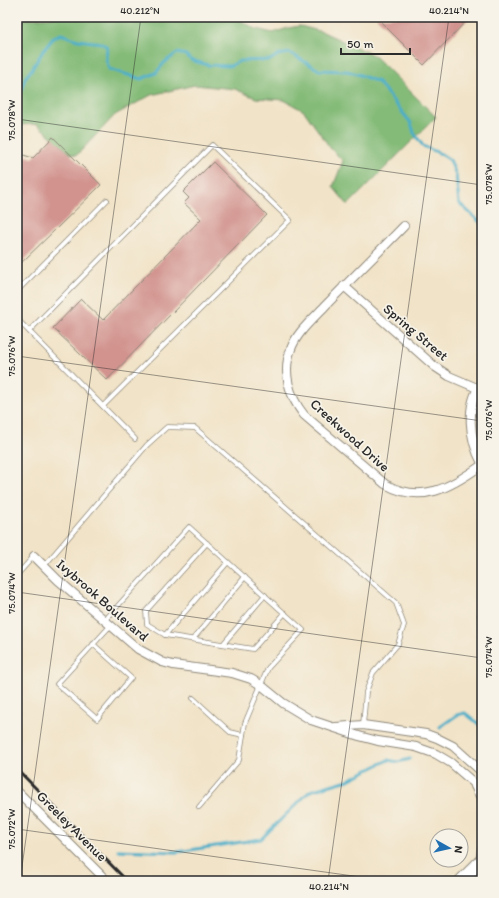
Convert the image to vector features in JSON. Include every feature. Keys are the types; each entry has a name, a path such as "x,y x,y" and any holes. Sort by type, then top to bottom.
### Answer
{"main road":[{"path":"467,878 481,861"}],"street":[{"name":"Creekwood Drive","path":"404,226 301,331 291,350 287,372 289,387 297,406 304,415 385,484 393,488 419,494 432,493 455,483 482,464"},
{"name":"Spring Street","path":"344,286 434,366 449,376 480,385"},
{"path":"480,385 472,410 471,430 473,442 482,464"},
{"name":"Ivybrook Boulevard","path":"34,556 58,580 138,649 162,662 173,665 232,673 251,679 283,703 311,720 378,741 416,747 432,752 446,759 482,790"},
{"name":"Ivybrook Boulevard","path":"334,727 363,725 426,734 438,738 457,748 482,772"},
{"path":"473,782 482,800"},
{"name":"Greeley Avenue","path":"17,791 107,881"},
{"path":"481,861 482,849"}],"lane":[{"path":"29,331 212,145 290,220 103,406"},
{"path":"17,291 107,200"},
{"path":"17,318 135,438"},
{"path":"44,566 147,445 167,428 195,428 396,603 404,625 398,644 373,673 366,692 363,725"},
{"path":"93,644 131,678 97,719 57,684 93,644 107,623 189,527 303,630 268,668 245,723 239,760 199,807"},
{"path":"207,543 146,611 147,624 165,635 253,649 285,613"},
{"path":"17,575 34,556"},
{"path":"165,635 228,562"},
{"path":"193,639 245,577"},
{"path":"223,644 265,595"},
{"path":"193,698 230,732 243,735"}],"green space":[{"path":"52,17 234,17 256,29 273,33 300,26 323,32 375,56 436,117 348,205 333,187 343,161 331,149 304,111 284,100 256,98 235,89 195,85 151,95 115,115 77,155 71,154 37,124 17,125 17,20"}],"building":[{"path":"376,17 470,17 424,65"},
{"path":"53,137 101,185 17,267 17,153 33,158"},
{"path":"213,162 267,215 107,380 53,328 81,299 103,320 201,219 184,203 189,198 183,192"}],"waterway":[{"path":"17,94 22,90 25,78 43,51 54,37 61,34 78,40 102,43 107,47 106,59 109,69 141,79 156,73 164,63 177,53 186,55 191,60 208,65 230,66 240,61 270,60 278,55 290,53 319,70 347,71 378,82 411,123 414,133 423,146 450,160 456,175 459,203 482,224"},
{"path":"440,727 457,715 465,713 482,725"},
{"path":"118,850 177,852 261,839 310,791 348,780 388,760 398,762 410,759"}],"railway":[{"path":"17,769 127,881"}]}
